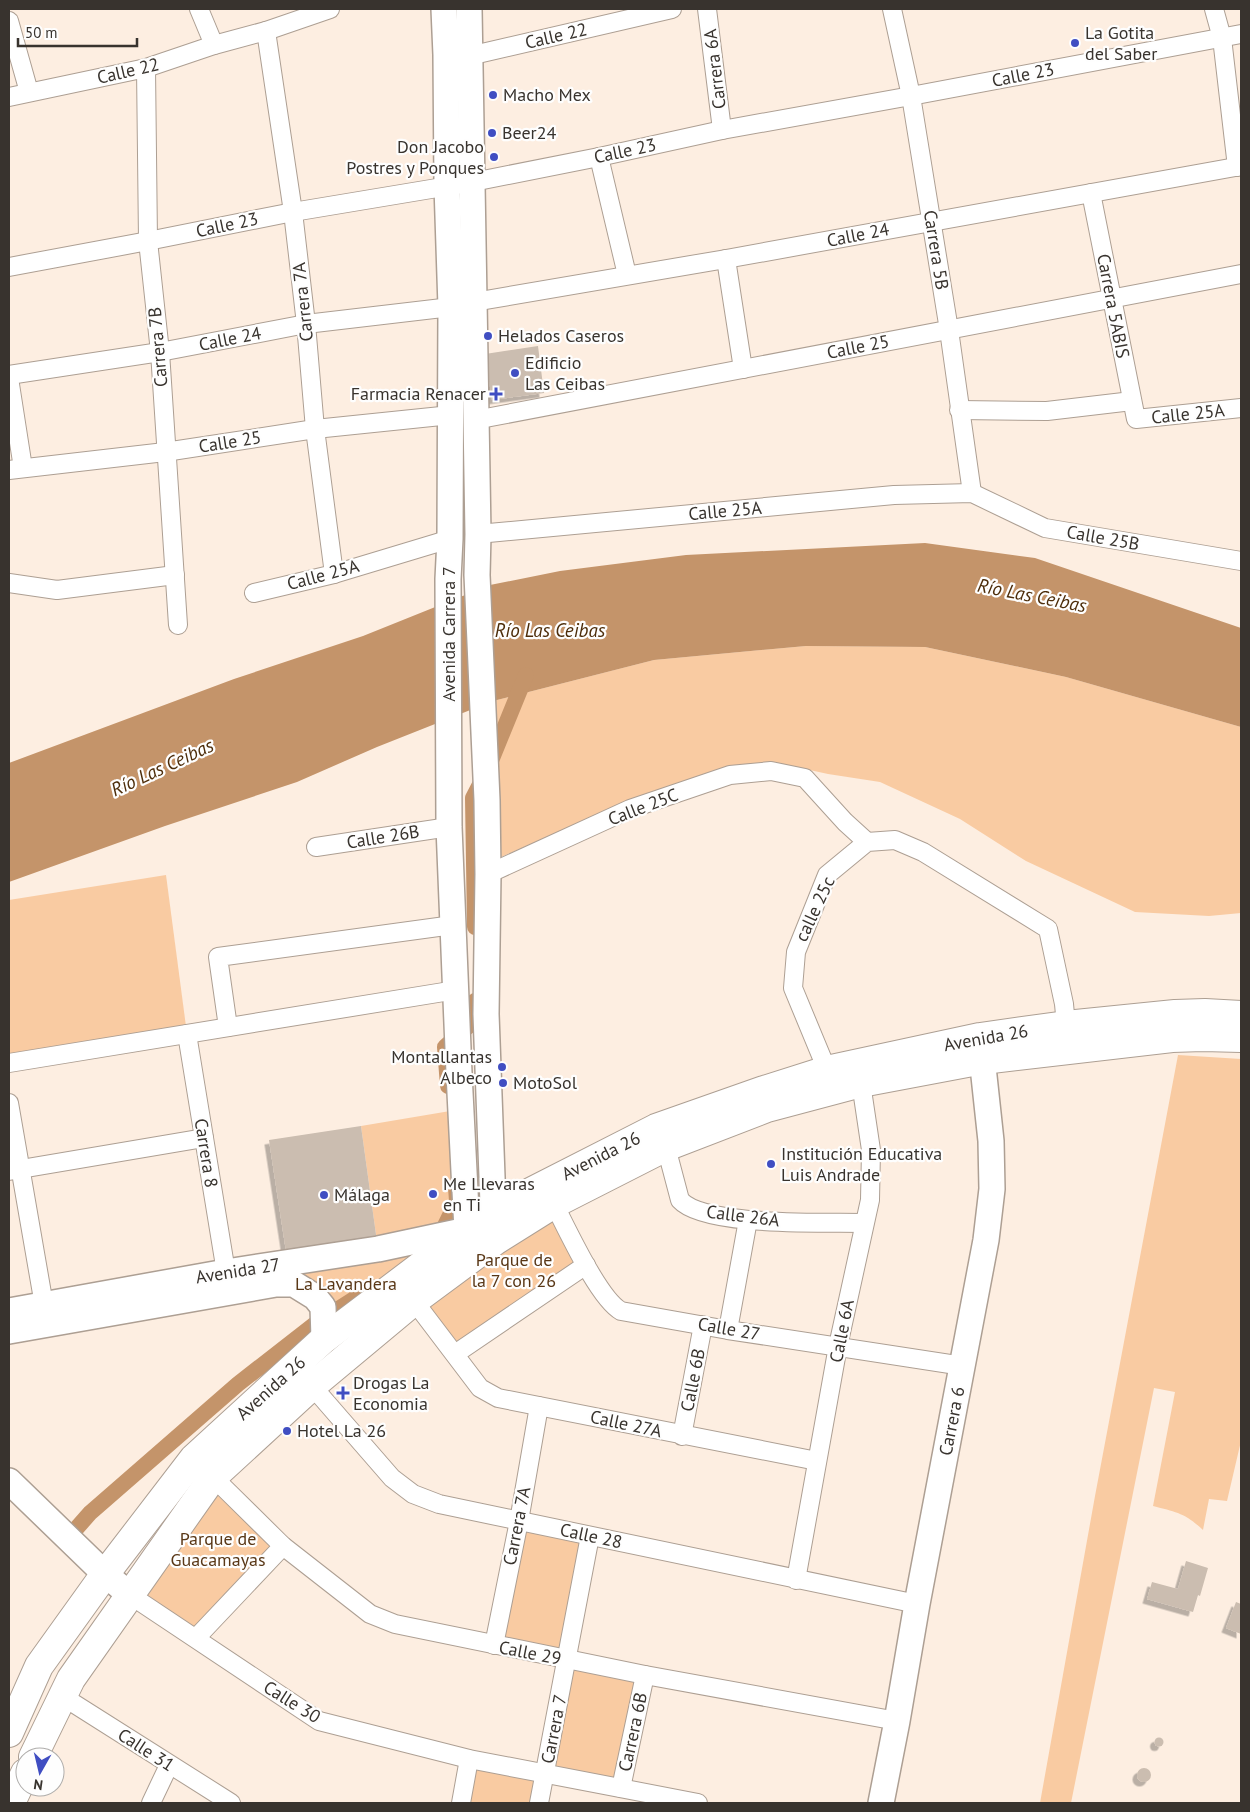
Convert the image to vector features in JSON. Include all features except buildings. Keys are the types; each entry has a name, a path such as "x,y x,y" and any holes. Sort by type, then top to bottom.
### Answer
{"main road":[{"name":"Avenida Carrera 7","path":"444,9 447,186 463,304 475,420 478,534 477,575 487,800 486,1014 495,1241"},
{"name":"Avenida Carrera 7","path":"469,9 473,182 463,304 451,415 448,579 449,827 467,1230 473,1258"},
{"name":"Avenida 26","path":"38,1747 71,1679 214,1477 312,1386 414,1301 495,1241 554,1204 666,1147 767,1108 982,1048 1066,1025 1175,1014 1241,1015"},
{"name":"Avenida 26","path":"9,1733 39,1666 105,1574 194,1458 324,1321 467,1230 493,1211 656,1128 827,1070 982,1048 1172,1038 1241,1038"},
{"name":"Carrera 6","path":"880,1803 897,1721 916,1604 986,1240 992,1189 991,1141 982,1048"},
{"name":"Avenida 27","path":"9,1311 226,1272 378,1249 467,1230"},
{"name":"Avenida 27","path":"9,1332 276,1284 294,1284 306,1290 315,1297 324,1321"},
{"name":"Calle 30","path":"9,1481 105,1574 130,1595"}],"street":[{"path":"199,9 214,45"},
{"name":"Calle 22","path":"9,97 146,68 330,9"},
{"name":"Calle 22","path":"469,56 672,9"},
{"name":"Carrera 6A","path":"708,9 722,130"},
{"name":"Carrera 5B","path":"892,9 911,96 949,330 972,493"},
{"path":"1214,9 1222,38 1239,167"},
{"path":"9,21 29,92"},
{"name":"Carrera 7A","path":"266,31 293,212 306,324 315,429 334,574"},
{"name":"Calle 23","path":"9,267 293,212 473,182 722,130 1241,34"},
{"name":"Carrera 7B","path":"146,68 148,241 160,352 165,452 178,625"},
{"path":"600,157 627,275"},
{"name":"Calle 24","path":"9,377 160,352 306,324 463,304 1239,167"},
{"name":"Carrera 5ABIS","path":"1090,193 1136,419"},
{"path":"726,259 744,369"},
{"name":"Calle 25","path":"475,420 1241,274"},
{"path":"9,377 16,469"},
{"path":"959,410 1047,411 1132,401"},
{"name":"Calle 25A","path":"1136,419 1241,408"},
{"name":"Calle 25","path":"16,469 165,452 315,429 451,415"},
{"name":"Calle 25A","path":"478,534 894,495 972,493"},
{"name":"Calle 25B","path":"972,493 1045,528 1241,561"},
{"name":"Calle 25A","path":"254,593 334,574 450,539"},
{"path":"9,583 57,590 175,575"},
{"name":"Calle 25C","path":"488,874 630,809 730,775 771,771 805,778 845,822 867,842"},
{"name":"Calle 26B","path":"316,847 449,827"},
{"path":"867,842 894,840 923,852 1048,929 1064,1004 1066,1025"},
{"name":"calle 25c","path":"827,1070 793,988 796,952 828,875 867,842"},
{"path":"228,1027 218,957 453,925"},
{"path":"9,1063 456,990"},
{"name":"Carrera 8","path":"187,1034 226,1272"},
{"name":"Calle 6A","path":"796,1580 838,1346 870,1200 871,1150 861,1083"},
{"path":"9,1103 14,1170 44,1304"},
{"path":"14,1170 204,1138"},
{"name":"Calle 26A","path":"666,1147 680,1200 685,1205 709,1214 748,1220 864,1223"},
{"name":"Calle 27","path":"554,1204 586,1265 607,1299 614,1307 621,1311 728,1330 963,1366"},
{"path":"728,1330 748,1220"},
{"path":"455,1354 586,1265"},
{"name":"Calle 27A","path":"414,1301 480,1388 498,1398 682,1436 816,1461"},
{"name":"Calle 6B","path":"682,1436 704,1325"},
{"name":"Calle 28","path":"312,1386 392,1478 413,1494 439,1504 916,1604"},
{"name":"Carrera 7A","path":"494,1646 519,1521 539,1406"},
{"name":"Calle 29","path":"214,1477 284,1546 370,1614 395,1624 566,1660 897,1721"},
{"name":"Carrera 7","path":"539,1803 590,1536"},
{"path":"196,1638 284,1546"},
{"name":"Calle 30","path":"130,1595 319,1721 469,1758 698,1803"},
{"name":"Carrera 6B","path":"621,1788 645,1675"},
{"name":"Calle 31","path":"62,1696 230,1803"},
{"path":"461,1803 469,1758"},
{"path":"151,1803 169,1765"}],"green space":[{"path":"806,646 925,647 1066,677 1241,727 1241,913 1209,916 1135,912 1026,861 960,819 880,782 796,767 750,765 631,800 501,857 497,809 493,701 654,660"},
{"path":"166,875 187,1034 9,1063 9,900"},
{"path":"1178,1055 1241,1059 1241,1441 1227,1501 1209,1499 1203,1530 1180,1514 1153,1506 1175,1392 1154,1388 1071,1803 1040,1803 1095,1496"},
{"name":"La Lavandera","path":"462,1109 467,1230 408,1244 419,1267 324,1339 288,1264 378,1249 361,1126"},
{"name":"Parque de la 7 con 26","path":"554,1204 586,1265 455,1354 414,1301"},
{"name":"Parque de Guacamayas","path":"213,1477 283,1546 196,1638 130,1595"},
{"path":"519,1521 590,1536 567,1660 645,1675 621,1788 545,1774 539,1803 461,1803 469,1759 545,1773 566,1660 494,1645"}],"water":[{"name":"Río Las Ceibas","path":"925,543 1035,558 1241,628 1241,727 1066,677 925,647 806,646 654,660 493,701 377,747 297,782 165,826 9,882 9,763 234,679 363,636 490,585 560,571 686,555"}],"waterway":[{"path":"475,927 473,798 486,773 526,675"},
{"path":"448,1086 445,1047 475,1020 475,1001"},
{"path":"436,1239 440,1236 457,1201 456,1187"},
{"path":"61,1531 68,1538 90,1513 238,1384 315,1324 373,1287"}],"place":[{"name":"La Gotita del Saber","path":"1075,43"},
{"name":"Macho Mex","path":"493,95"},
{"name":"Beer24","path":"492,133"},
{"name":"Don Jacobo Postres y Ponques","path":"494,157"},
{"name":"Helados Caseros","path":"488,336"},
{"name":"Edificio Las Ceibas","path":"515,373"},
{"name":"Farmacia Renacer","path":"496,394"},
{"name":"Montallantas Albeco","path":"502,1067"},
{"name":"MotoSol","path":"503,1083"},
{"name":"Institución Educativa Luis Andrade","path":"771,1164"},
{"name":"Me Llevaras en Ti","path":"433,1194"},
{"name":"Málaga","path":"324,1195"},
{"name":"Drogas La Economia","path":"343,1393"},
{"name":"Hotel La 26","path":"287,1431"}]}
